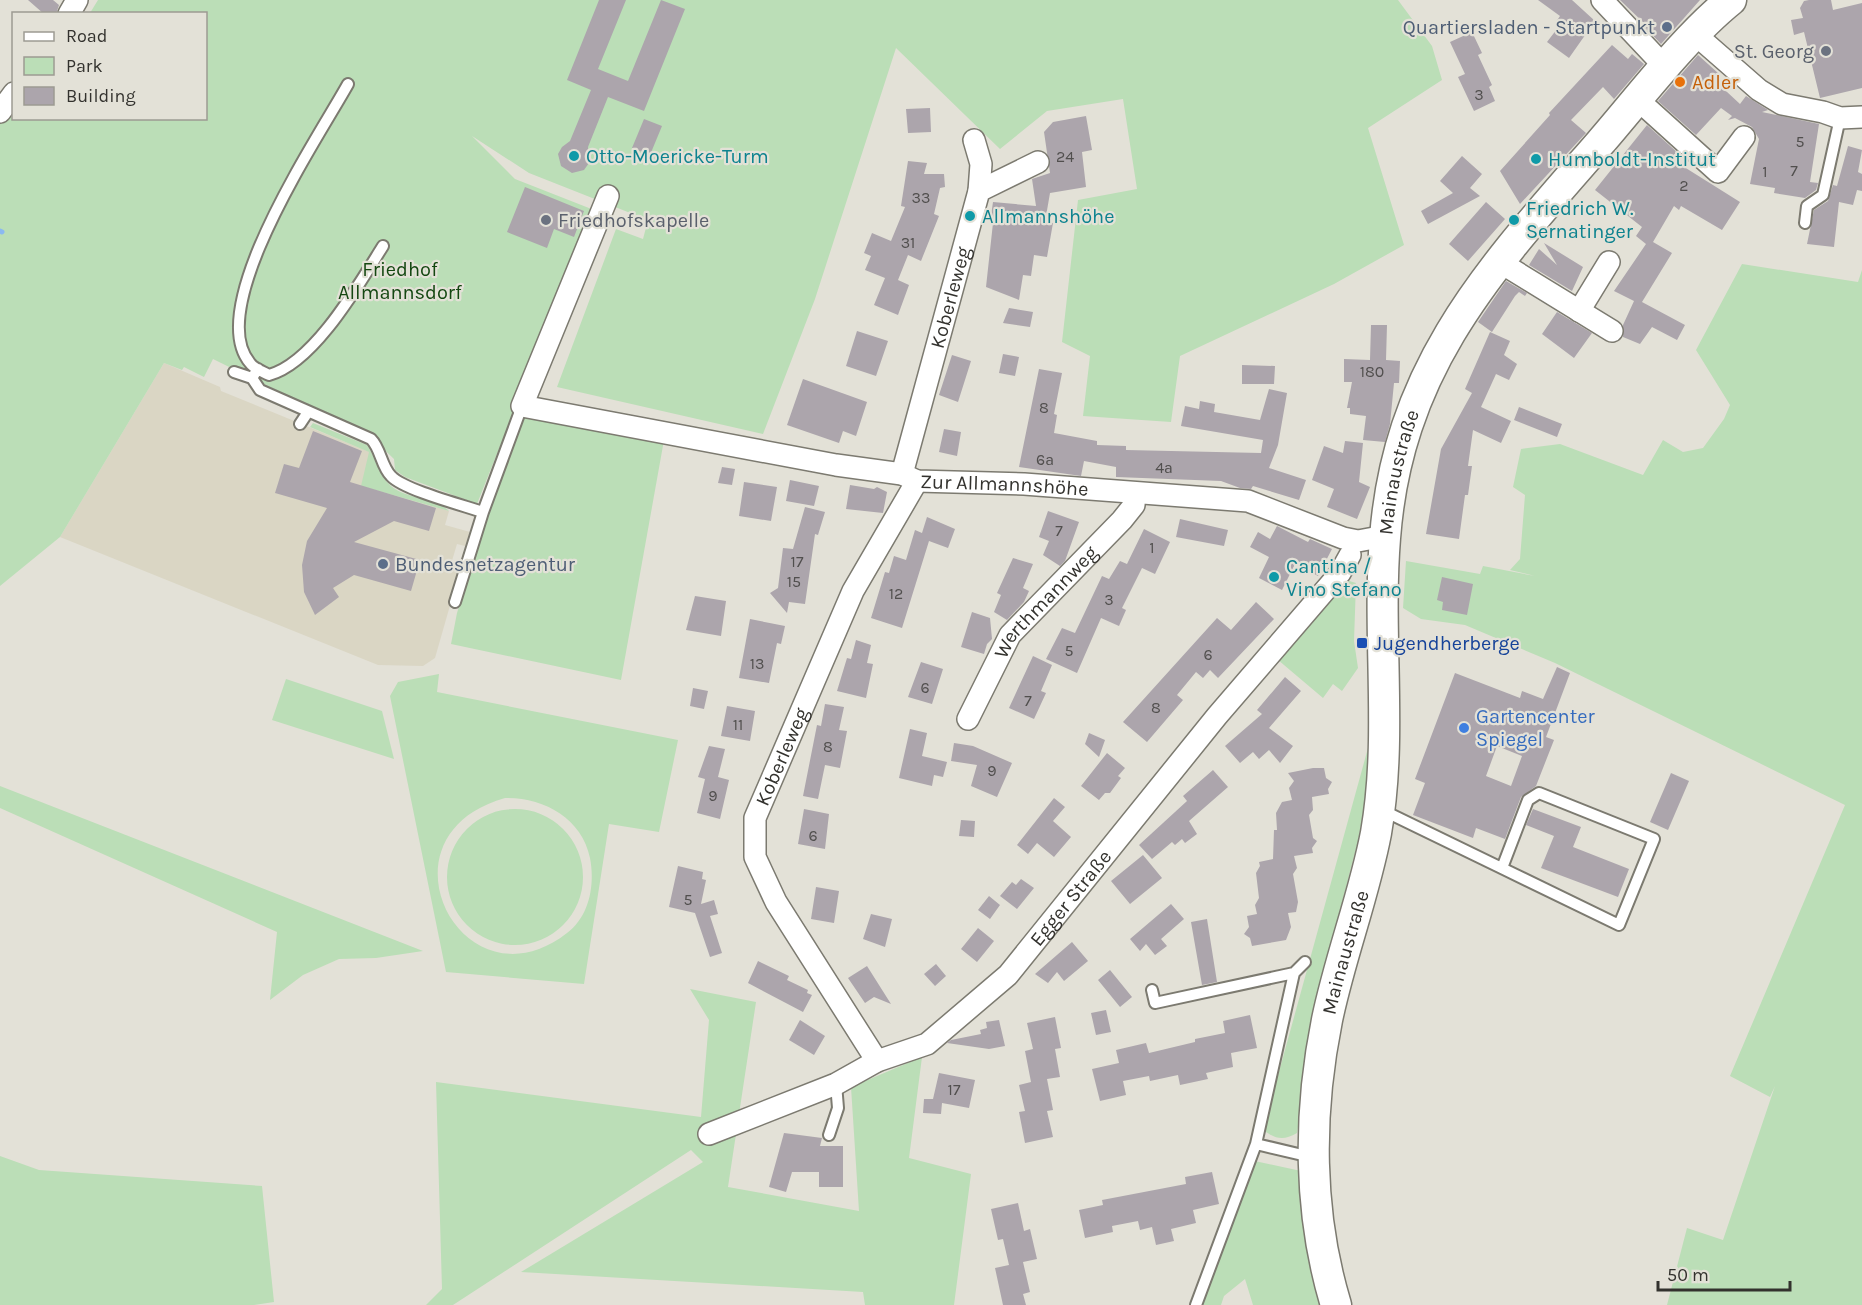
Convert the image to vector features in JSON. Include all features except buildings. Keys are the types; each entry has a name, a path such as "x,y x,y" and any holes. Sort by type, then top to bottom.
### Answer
{"main road":[{"name":"Mainaustraße","path":"1336,1305 1316,1214 1314,1158 1318,1073 1327,1018 1359,904 1379,808 1385,764 1384,549 1394,478 1405,435 1426,377 1466,305 1498,261 1637,99 1731,0"}],"street":[{"path":"1602,0 1666,68"},
{"path":"1696,35 1759,90 1782,104 1823,112 1840,118 1862,117"},
{"path":"0,112 12,96"},
{"path":"1637,99 1718,172 1744,137"},
{"name":"Koberleweg","path":"877,1062 776,902 755,857 755,818 853,591 910,477 979,191 981,164 974,140"},
{"path":"979,191 1038,162"},
{"path":"522,406 539,372 608,195"},
{"path":"1498,261 1612,331"},
{"path":"1579,311 1609,262"},
{"name":"Zur Allmannshöhe","path":"522,406 910,477 1248,501 1347,547 1358,540 1384,549"},
{"name":"Werthmannweg","path":"968,719 1010,635 1122,520 1134,505 1135,493"},
{"name":"Egger Straße","path":"710,1134 836,1084 877,1062 927,1044 1008,975 1210,725 1340,573 1347,547"}],"lane":[{"path":"348,84 262,236 249,268 240,311 240,341 260,390 370,439 377,444 390,476 416,489 483,512"},
{"path":"1805,223 1807,206 1823,195 1840,118"},
{"path":"234,372 270,375 299,359 342,311 383,246"},
{"path":"455,602 483,512 522,406"},
{"path":"300,424 308,412"},
{"path":"1379,808 1618,925 1654,839 1539,794 1528,800 1502,868"},
{"path":"1196,1305 1256,1144 1294,973 1305,962"},
{"path":"1152,990 1155,1003 1294,973"},
{"path":"829,1136 838,1108 836,1084"},
{"path":"1256,1144 1314,1158"}],"shaded area":[{"path":"164,363 220,387 221,391 370,452 362,486 449,511 445,525 470,532 465,546 457,544 451,564 461,567 435,658 423,666 378,665 60,537"}],"green space":[{"name":"Friedhof Allmannsdorf","path":"98,0 1398,0 1432,46 1442,80 1368,128 1404,245 1334,284 1180,356 1171,422 1083,416 1090,356 1062,342 1078,200 1137,189 1123,99 1047,111 1000,149 896,48 815,299 763,434 557,387 616,229 643,239 648,220 529,173 472,136 515,179 594,210 477,504 405,477 395,470 394,459 371,437 213,359 204,377 184,367 182,370 164,363 60,537 0,586 0,97 12,107 12,120 207,120 207,12 91,12"},
{"path":"1742,264 1858,282 1862,270 1862,1305 1667,1305 1687,1228 1723,1240 1775,1086 1770,1097 1730,1076 1845,805 1555,663 1465,625 1421,619 1403,608 1406,561 1480,574 1483,566 1535,576 1510,570 1520,559 1525,495 1513,487 1521,449 1560,444 1643,475 1663,440 1683,452 1703,448 1724,419 1730,405 1696,350"},
{"path":"543,415 664,440 621,680 451,644 457,613 512,437 525,417"},
{"path":"313,423 367,445 383,477 391,486 405,494 437,503 449,511 361,486 369,452 310,427"},
{"path":"1336,577 1356,583 1354,641 1358,668 1342,691 1333,684 1323,698 1271,654"},
{"path":"439,674 437,692 678,740 659,832 609,824 584,984 446,972 390,696 398,682","holes":["505,798 533,801 559,813 579,832 590,858 591,889 586,909 575,926 567,933 529,952 494,951 466,936 446,910 438,879 443,847 465,818"]},
{"path":"286,679 382,711 394,759 272,720"},
{"path":"1368,748 1375,751 1358,841 1321,983 1297,1133 1284,1138 1276,1137 1263,1130"},
{"path":"0,786 423,951 376,958 339,959 303,975 270,1000 277,932 0,808"},
{"path":"515,809 541,814 553,820 563,829 572,839 578,851 583,877 578,903 572,915 563,925 553,934 541,940 515,945 489,940 477,934 467,925 458,915 452,903 447,877 452,851 458,839 467,829 477,820 489,814"},
{"path":"690,989 756,1002 728,1187 859,1211 851,1087 922,1057 909,1158 971,1174 954,1305 865,1305 863,1292 521,1272 703,1162 691,1150 453,1305 426,1305 442,1289 436,1082 701,1117 709,1020"},
{"path":"0,1156 39,1170 262,1186 274,1302 254,1305 0,1305"},
{"path":"1250,1160 1301,1171 1306,1236 1320,1305 1253,1305 1245,1279 1224,1296 1221,1305 1196,1305"}],"place":[{"name":"Quartiersladen - Startpunkt","path":"1667,27"},
{"name":"St. Georg","path":"1826,51"},
{"name":"Adler","path":"1680,82"},
{"name":"Otto-Moericke-Turm","path":"574,156"},
{"name":"Humboldt-Institut","path":"1536,159"},
{"name":"Allmannshöhe","path":"970,216"},
{"name":"Friedhofskapelle","path":"546,220"},
{"name":"Friedrich W. Sernatinger","path":"1514,220"},
{"name":"Bundesnetzagentur","path":"383,564"},
{"name":"Cantina / Vino Stefano","path":"1274,577"},
{"name":"Jugendherberge","path":"1362,643"},
{"name":"Gartencenter Spiegel","path":"1464,728"}]}
